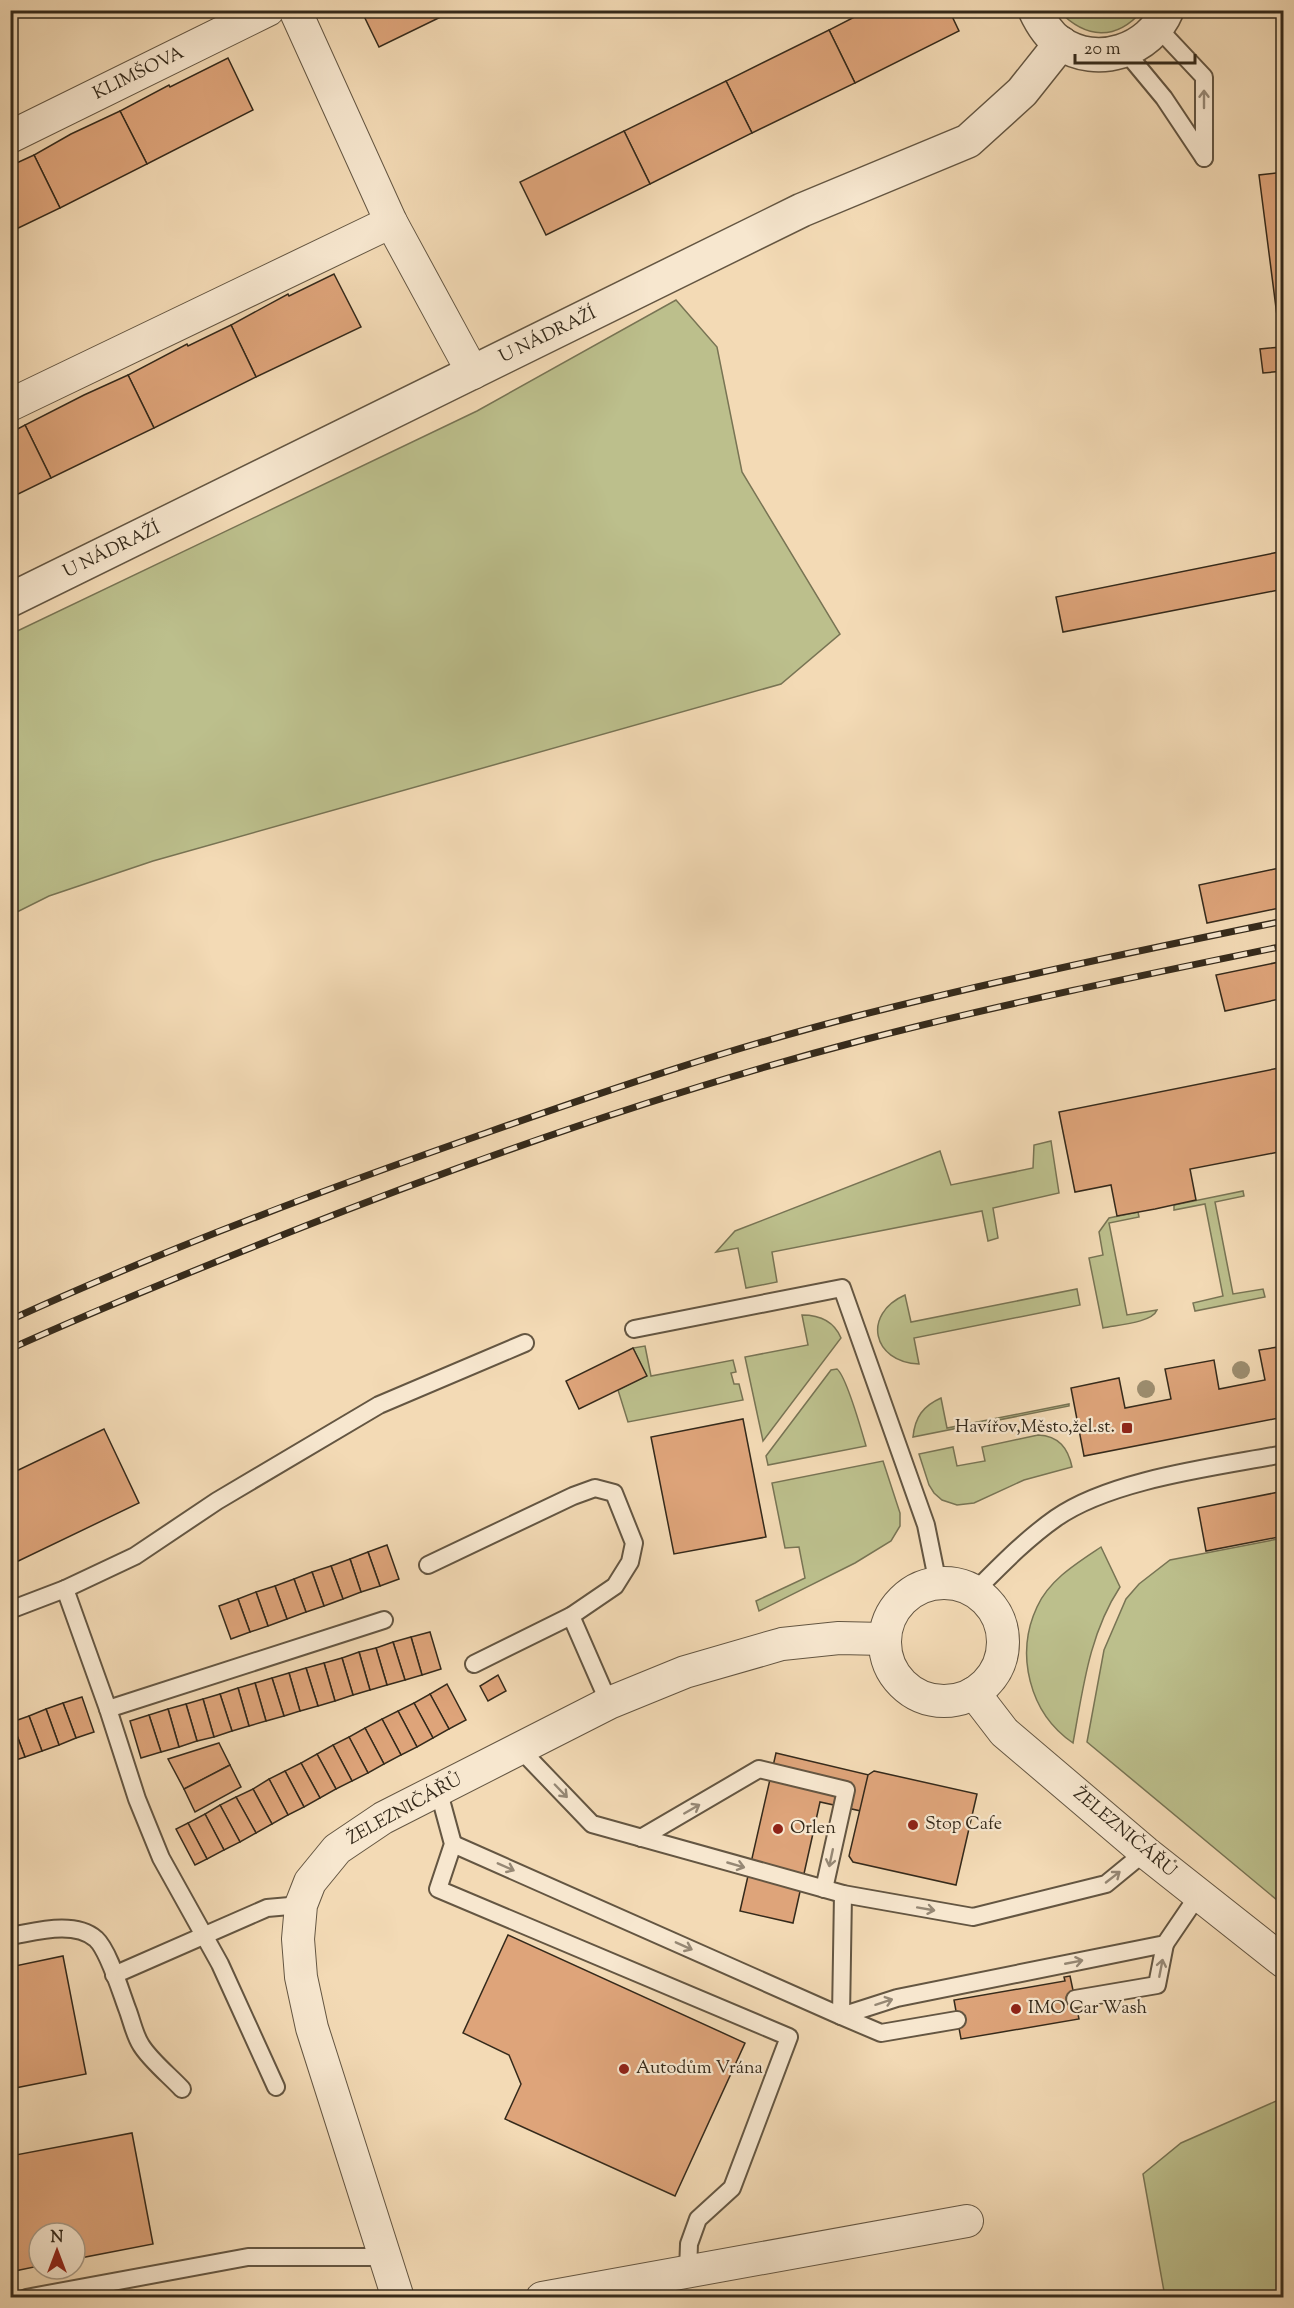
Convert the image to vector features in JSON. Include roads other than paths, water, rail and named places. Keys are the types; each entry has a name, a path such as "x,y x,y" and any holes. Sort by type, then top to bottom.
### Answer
{"street":[{"name":"KLIMŠOVA","path":"10,137 268,10"},
{"path":"295,10 391,222 473,373"},
{"path":"1035,10 1043,27 1060,43 1081,53 1103,55 1125,51 1143,41 1162,19"},
{"name":"U NÁDRAŽÍ","path":"10,600 802,210 968,141 1023,92 1060,43"},
{"path":"10,405 391,222"},
{"path":"938,1584 963,1586 974,1592 996,1613 1003,1642 1001,1658 986,1684 974,1693 959,1699 943,1701 927,1699 900,1683 891,1670 886,1655 885,1639 888,1622 895,1608 921,1588 938,1584"},
{"name":"ŽELEZNIČÁŘŮ","path":"398,2298 312,2028 301,1977 298,1939 301,1905 310,1882 337,1849 383,1818 609,1703 685,1672 782,1644 840,1638 885,1639"},
{"name":"ŽELEZNIČÁŘŮ","path":"974,1693 1004,1732 1145,1852 1284,1962"},
{"path":"542,2298 967,2221"}],"lane":[{"path":"1125,51 1164,98 1204,158 1204,77 1162,19"},
{"path":"634,1329 842,1288 926,1526 938,1584"},
{"path":"10,1610 65,1589 135,1556 217,1501 379,1405 525,1343"},
{"path":"974,1592 1016,1550 1057,1517 1087,1501 1114,1491 1181,1474 1284,1454"},
{"path":"428,1565 573,1496 595,1488 614,1493 634,1543 630,1562 615,1586 571,1616 474,1664"},
{"path":"65,1589 108,1708 137,1799 161,1858 220,1964 276,2087"},
{"path":"571,1616 609,1703"},
{"path":"108,1708 384,1620"},
{"path":"520,1749 592,1824 843,1894 973,1917 1106,1884 1145,1852"},
{"path":"641,1838 759,1769 846,1790 824,1889"},
{"path":"438,1789 453,1844 438,1889 789,2037 732,2188 698,2219 688,2244 688,2271"},
{"path":"453,1844 881,2033 957,2020"},
{"path":"841,2016 843,1894"},
{"path":"1075,1999 1157,1985 1165,1944 1198,1894"},
{"path":"114,1974 267,1908 301,1905"},
{"path":"10,1936 47,1930 70,1930 85,1933 96,1939 103,1948 141,2045 182,2090"},
{"path":"841,2016 897,1998 1165,1944"},
{"path":"26,2298 248,2257 386,2256"}],"railway":[{"path":"10,1320 186,1244 306,1198 532,1117 716,1056 810,1028 963,990 1284,921"},
{"path":"10,1349 79,1318 290,1232 502,1152 645,1104 790,1060 915,1027 1073,990 1284,946"}],"place":[{"name":"Havířov,Město,žel.st.","path":"1127,1428"},
{"name":"Stop Cafe","path":"913,1825"},
{"name":"Orlen","path":"778,1829"},
{"name":"IMO Car Wash","path":"1016,2009"},
{"name":"Autodům Vrána","path":"624,2069"}]}
